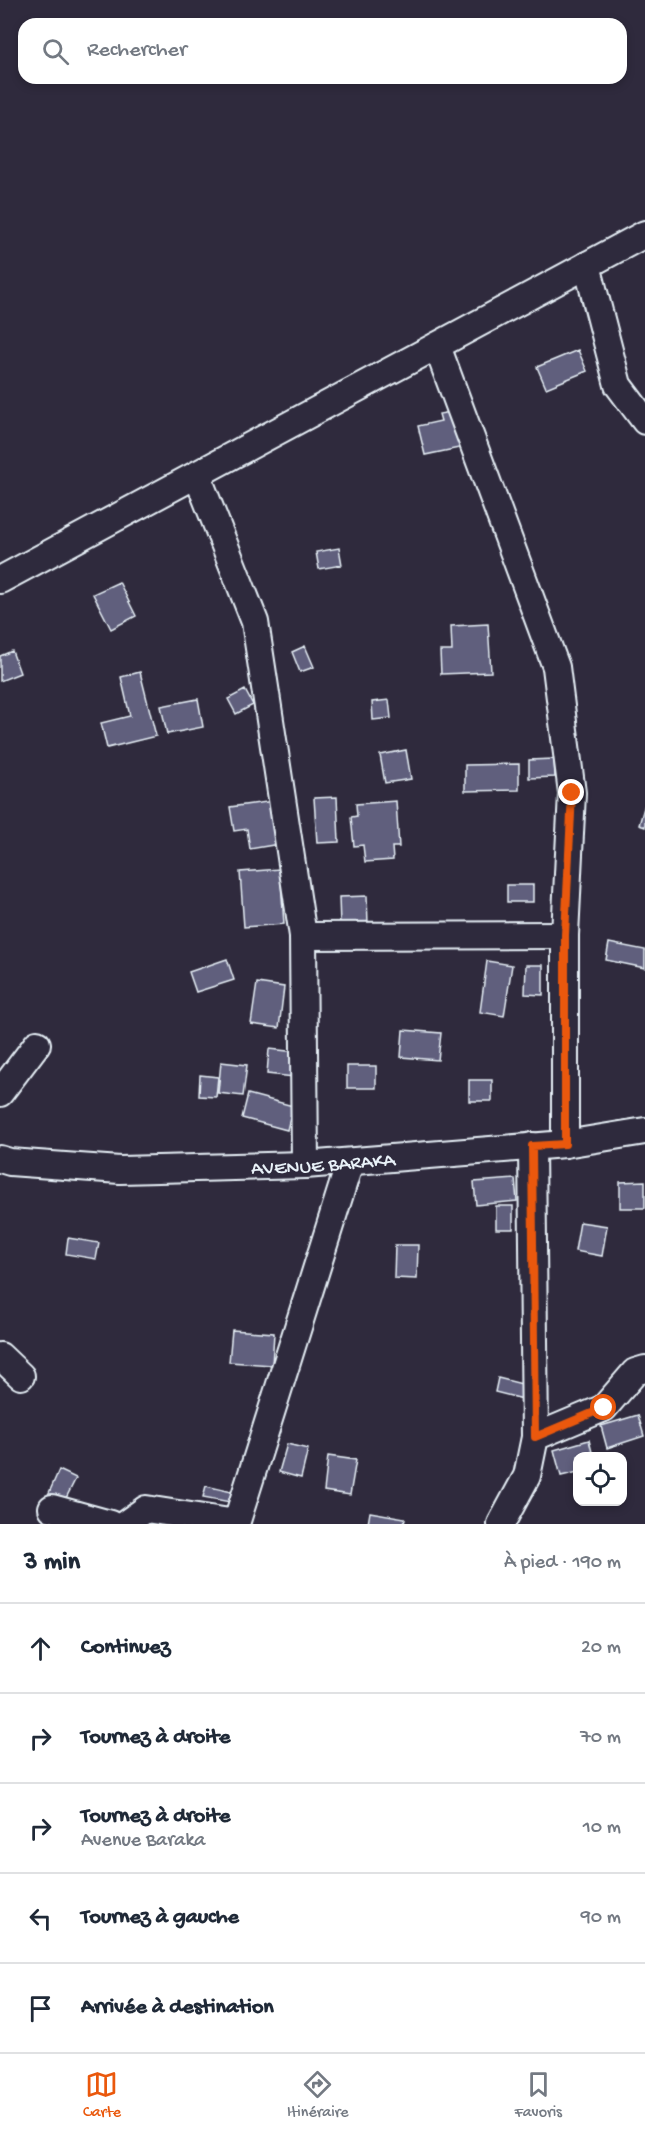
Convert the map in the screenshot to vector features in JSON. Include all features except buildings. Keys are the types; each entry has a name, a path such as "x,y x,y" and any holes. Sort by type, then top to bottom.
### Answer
{"street":[{"path":"0,580 645,234"},
{"path":"587,265 618,385 645,421"},
{"path":"437,346 556,667 572,793 565,935 565,1144"},
{"path":"197,475 255,622 303,936 305,1165"},
{"path":"303,936 565,935"},
{"path":"0,1093 37,1044"},
{"name":"AVENUE BARAKA","path":"0,1159 10,1162 120,1170 305,1165 565,1144 645,1131"},
{"path":"501,1524 527,1476 535,1437 532,1146"},
{"path":"125,1524 146,1509 236,1524 351,1162"},
{"path":"0,1356 21,1376"},
{"path":"535,1437 604,1408 634,1372 645,1369"},
{"path":"52,1508 110,1524"}],"route":[{"path":"572,793 565,935 565,1144 532,1146 535,1437 604,1408"}]}
